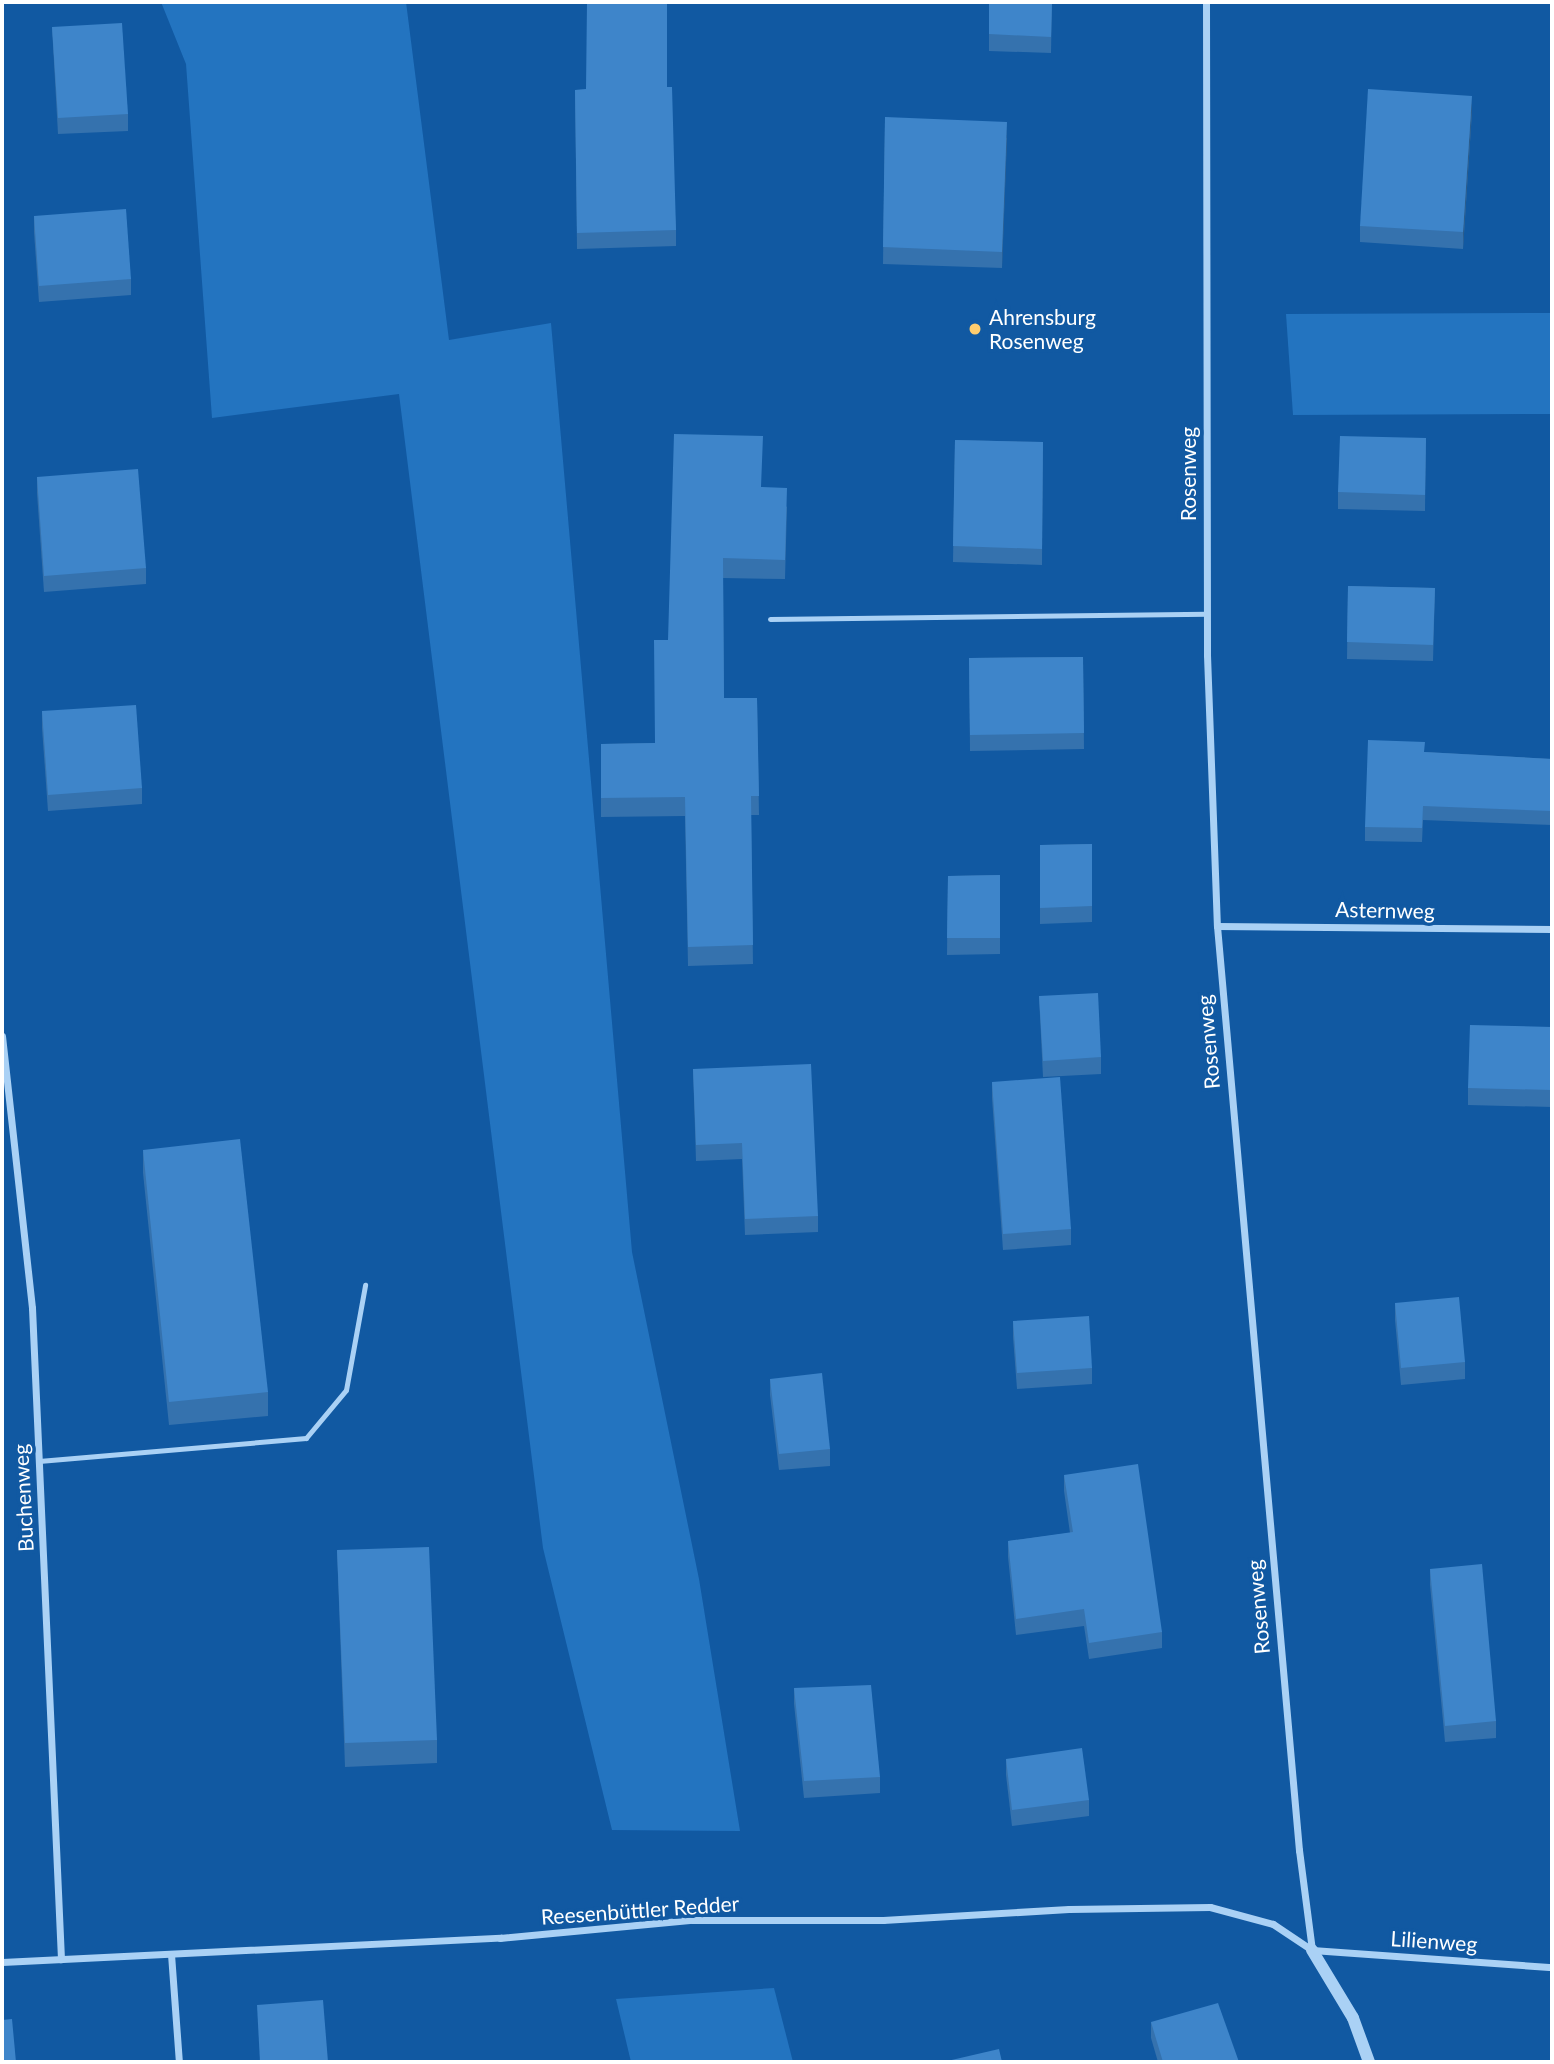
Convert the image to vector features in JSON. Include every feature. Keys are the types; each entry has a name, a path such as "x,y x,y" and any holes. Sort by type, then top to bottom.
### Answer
{"street":[{"name":"Rosenweg","path":"1206,2 1207,614 1216,926 1299,1850 1312,1950 1353,2018 1368,2062"},
{"name":"Asternweg","path":"1216,926 1552,929"},
{"name":"Buchenweg","path":"2,1036 32,1308 61,1959"},
{"name":"Reesenbüttler Redder","path":"2,1962 487,1939 692,1920 883,1920 1069,1909 1210,1908 1273,1924 1312,1950"},
{"name":"Lilienweg","path":"1312,1950 1552,1967"},
{"path":"171,1954 179,2062"}],"lane":[{"path":"770,619 1207,614"},
{"path":"39,1461 306,1438 346,1390 365,1285"}],"shaded area":[{"path":"161,2 406,2 449,340 551,323 632,1252 699,1579 740,1831 612,1830 543,1548 399,394 212,418 186,64"},
{"path":"1552,313 1552,414 1293,415 1286,314"},
{"path":"774,1988 793,2062 631,2062 616,1999"}],"building":[{"path":"587,2 667,2 667,87 672,87 676,230 577,233 575,90 586,89"},
{"path":"989,2 1052,2 1051,37 989,34"},
{"path":"122,23 128,114 58,118 52,27"},
{"path":"1368,89 1472,96 1463,232 1360,226"},
{"path":"885,117 1007,122 1002,252 883,247"},
{"path":"126,209 131,279 39,286 34,216"},
{"path":"674,434 763,436 761,487 787,488 785,560 723,558 724,698 757,698 759,796 751,796 753,945 688,947 685,797 601,798 601,744 655,743 654,640 668,640"},
{"path":"1340,436 1426,438 1425,495 1338,492"},
{"path":"955,440 1043,442 1042,549 953,546"},
{"path":"138,469 146,568 44,576 37,477"},
{"path":"1348,586 1435,588 1433,645 1347,642"},
{"path":"1083,657 1084,733 970,735 969,658"},
{"path":"136,705 142,788 48,795 42,711"},
{"path":"1368,740 1425,742 1424,752 1552,759 1552,811 1423,806 1422,828 1365,827"},
{"path":"1092,844 1092,906 1040,908 1040,845"},
{"path":"1000,875 1000,938 947,938 948,876"},
{"path":"1098,993 1101,1057 1043,1061 1039,996"},
{"path":"1470,1025 1552,1027 1552,1090 1468,1088"},
{"path":"811,1064 818,1216 745,1219 742,1143 696,1145 693,1069"},
{"path":"1060,1077 1071,1229 1003,1234 992,1082"},
{"path":"240,1139 268,1392 169,1402 143,1150"},
{"path":"1459,1297 1465,1362 1401,1368 1395,1303"},
{"path":"1089,1316 1092,1368 1017,1373 1013,1321"},
{"path":"822,1373 830,1449 779,1454 770,1379"},
{"path":"1138,1464 1162,1632 1089,1643 1084,1609 1016,1619 1008,1541 1073,1532 1064,1475"},
{"path":"429,1547 437,1740 345,1743 337,1550"},
{"path":"1482,1564 1496,1721 1445,1726 1430,1569"},
{"path":"871,1685 880,1777 804,1781 794,1688"},
{"path":"1082,1748 1089,1800 1012,1810 1006,1759"},
{"path":"323,2000 328,2062 260,2062 257,2005"},
{"path":"1218,2003 1239,2062 1163,2062 1151,2022"},
{"path":"12,2019 16,2062 2,2062 2,2020"},
{"path":"999,2049 1002,2062 943,2062"}],"place":[{"name":"Ahrensburg Rosenweg","path":"975,329"}]}
